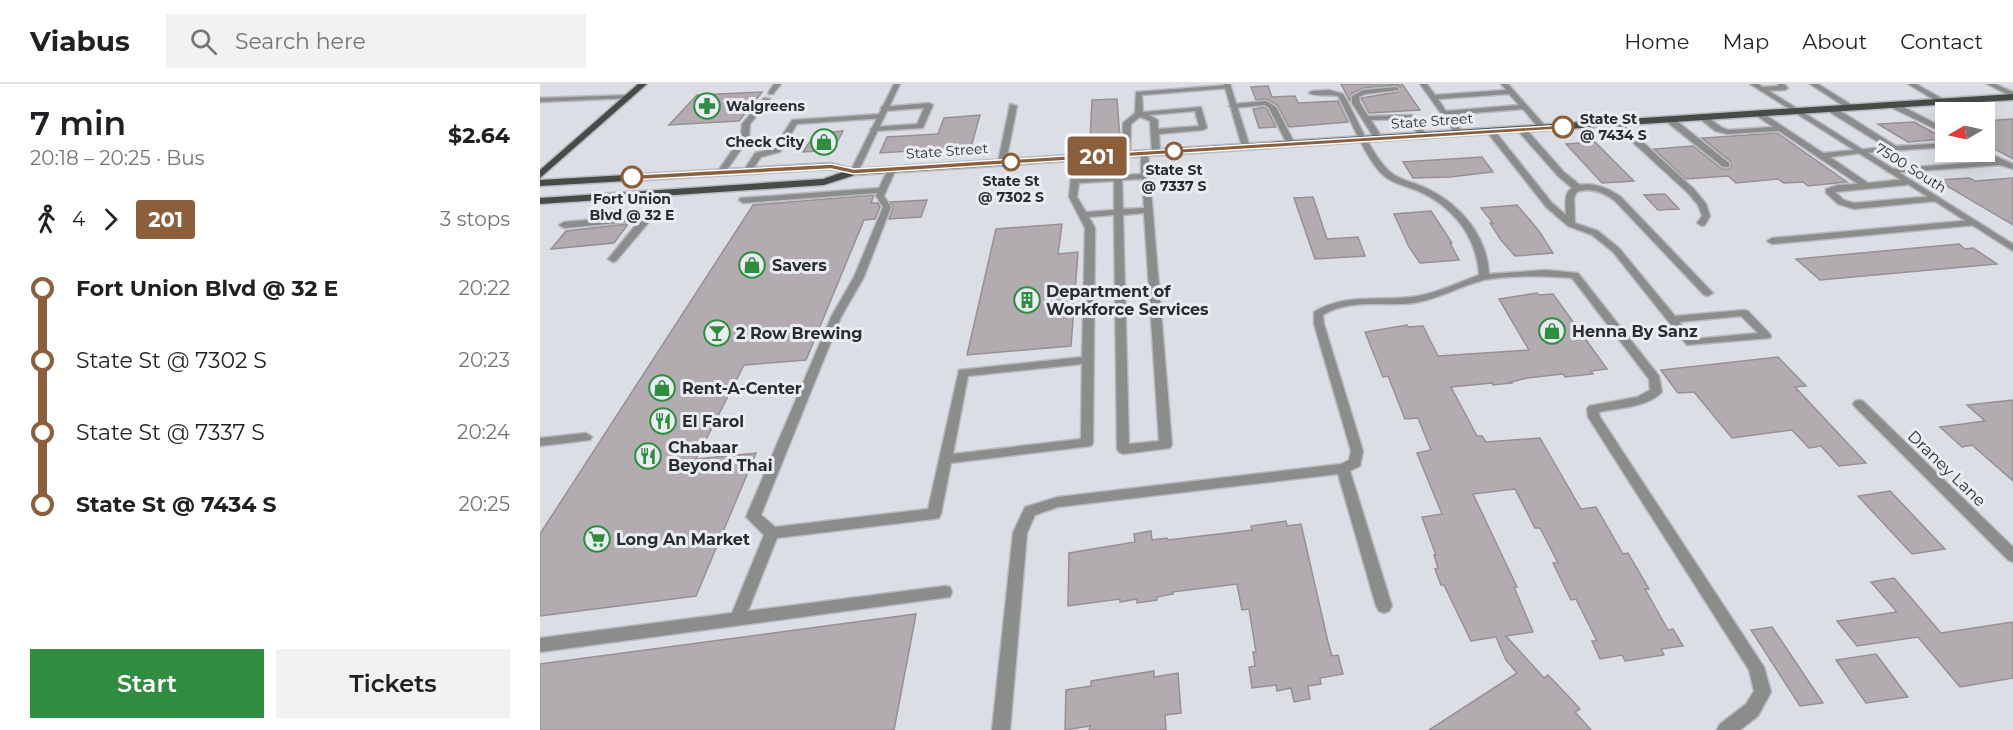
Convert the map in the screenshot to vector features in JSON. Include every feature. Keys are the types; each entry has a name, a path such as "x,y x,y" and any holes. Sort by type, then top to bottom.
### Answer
{"main road":[{"path":"540,175 643,84"},
{"name":"State Street","path":"1944,102 2013,96"},
{"name":"State Street","path":"540,201 824,182 854,172 892,169 1935,103"},
{"name":"State Street","path":"540,183 831,166 854,172"}],"street":[{"path":"721,172 746,138 746,124 778,84"},
{"path":"854,172 897,84"},
{"path":"1423,84 1460,134"},
{"path":"1504,84 1544,129"},
{"name":"7500 South","path":"1753,84 2013,249"},
{"path":"1761,89 1785,88 1780,84"},
{"path":"1813,84 1851,107"},
{"path":"1911,84 1944,102"},
{"path":"1990,84 2013,96"},
{"path":"1139,114 1138,93 1227,86 1246,147"},
{"path":"1396,89 1358,94 1355,99 1366,118 1372,140 1387,174 1446,204 1469,228 1478,242 1485,262 1484,276"},
{"path":"1311,93 1329,92 1341,95 1372,140"},
{"path":"1433,97 1511,92"},
{"path":"540,100 630,96"},
{"path":"1233,106 1266,103 1272,107 1291,144"},
{"path":"748,171 758,155 777,150 795,122 929,105 920,126 874,129"},
{"path":"1893,105 1935,126"},
{"path":"1002,162 1013,106"},
{"path":"1444,113 1525,107"},
{"path":"1126,154 1127,123 1139,114 1198,109 1203,128 1155,132"},
{"path":"1831,109 1894,148"},
{"path":"1139,114 1154,120 1156,152"},
{"path":"1758,114 1866,185"},
{"path":"1366,118 1409,117 1424,136"},
{"path":"1702,118 1727,132 1781,129"},
{"path":"1670,120 1726,165"},
{"path":"1618,123 1697,198 1706,216 1702,223"},
{"path":"1522,130 1561,174 1577,187 1596,188 1618,199 1708,293"},
{"path":"1491,132 1549,205 1571,224 1595,233 1616,250 1691,344 1767,336 1744,313 1673,320"},
{"path":"1821,156 1935,146"},
{"path":"1118,178 1123,449 1166,445 1144,153"},
{"path":"946,459 1087,443 1090,228 1073,197 1077,157"},
{"path":"1995,160 2013,167"},
{"path":"1890,171 2001,163"},
{"path":"892,169 880,196 887,207 860,277 836,316 753,517 772,533 934,514 963,373 1088,360"},
{"path":"1075,181 1145,176"},
{"path":"1906,182 1838,188 1830,191 1842,202 1854,206 1934,199"},
{"path":"751,187 741,203 883,190"},
{"path":"1571,224 1570,198 1577,187"},
{"path":"1083,215 1148,210"},
{"path":"564,225 643,218 644,222 613,260"},
{"path":"1772,240 1973,223"},
{"path":"1001,730 1020,533 1030,511 1058,502 1343,469 1355,463 1357,451 1318,314 1325,308 1340,304 1413,300 1440,293 1484,276 1546,273 1575,275 1655,379 1656,392 1640,400 1593,409 1594,417 1756,668 1763,692 1752,710 1726,730"},
{"name":"Draney Lane","path":"1859,404 2013,556"},
{"path":"540,442 586,437"},
{"path":"1343,469 1384,606"},
{"path":"737,619 772,533"},
{"path":"540,645 945,592"}],"building":[{"path":"1341,84 1402,84 1420,110 1369,113 1361,98 1398,92 1400,87 1396,85 1363,88 1351,94 1350,101"},
{"path":"1268,86 1272,97 1295,96 1298,103 1338,101 1348,122 1289,127 1277,105 1267,99 1256,100 1251,87"},
{"name":"Walgreens","path":"762,92 739,121 669,125 697,95"},
{"path":"1117,99 1120,138 1090,140 1092,100"},
{"path":"1264,107 1276,127 1259,128 1253,109"},
{"path":"980,115 971,147 880,153 887,137 938,134 944,118"},
{"path":"2013,119 2013,159 1995,149 1995,120"},
{"path":"1914,122 1935,134 1935,140 1908,142 1878,124"},
{"name":"Check City","path":"843,131 833,150 803,152 815,134"},
{"path":"1777,133 1847,182 1808,186 1803,182 1784,183 1778,179 1736,183 1728,176 1686,179 1654,149 1693,146 1722,169 1729,169 1730,161 1702,138"},
{"path":"1595,142 1634,181 1602,183 1566,144"},
{"path":"1482,157 1493,172 1413,178 1403,162"},
{"path":"1969,178 1975,181 2013,178 2013,225 1937,180"},
{"path":"1665,194 1679,209 1658,210 1644,195"},
{"path":"874,195 871,203 878,203 880,207 875,219 864,220 806,360 744,365 696,459 756,453 696,596 540,616 540,534 753,205"},
{"path":"1313,197 1327,239 1358,237 1365,256 1315,259 1294,198"},
{"path":"927,200 921,217 889,219 893,208 890,202"},
{"path":"1517,205 1539,231 1553,253 1515,256 1501,240 1490,223 1493,223 1481,208"},
{"path":"1431,211 1452,243 1450,243 1459,260 1420,263 1409,247 1394,214"},
{"path":"628,224 614,243 551,249 566,231"},
{"name":"Department of Workforce Services","path":"1062,224 1058,254 1078,252 1071,346 967,355 996,229"},
{"path":"1959,244 1965,249 1973,248 1997,264 1820,280 1796,259"},
{"path":"1537,293 1539,295 1553,294 1607,369 1591,371 1593,374 1565,377 1563,374 1527,378 1512,383 1451,387 1477,436 1482,436 1486,442 1540,438 1581,509 1596,507 1623,554 1628,553 1649,589 1645,589 1668,630 1673,629 1683,646 1661,649 1664,655 1625,661 1622,655 1600,659 1592,641 1597,641 1576,599 1571,600 1553,563 1558,563 1540,528 1535,528 1515,489 1473,494 1517,587 1514,587 1533,632 1506,636 1544,678 1548,675 1580,709 1575,712 1591,730 1429,730 1517,673 1506,660 1496,637 1471,641 1444,585 1441,585 1435,569 1438,568 1434,555 1436,555 1422,517 1442,514 1417,453 1431,450 1418,418 1405,419 1388,376 1383,377 1365,332 1407,325 1408,327 1423,326 1438,356 1529,350 1499,299"},
{"path":"1778,357 1806,386 1795,387 1866,463 1839,466 1821,446 1809,448 1792,430 1732,438 1694,392 1678,393 1661,370"},
{"path":"2013,400 2013,481 1972,445 1962,447 1940,427 1985,421 1967,405"},
{"path":"1890,491 1945,549 1912,554 1858,496"},
{"path":"1286,521 1287,526 1301,524 1328,642 1332,656 1338,655 1343,674 1320,678 1321,684 1308,686 1310,699 1294,702 1291,688 1277,691 1276,685 1252,688 1249,667 1255,666 1253,652 1256,652 1249,609 1242,610 1237,584 1172,592 1173,594 1157,597 1157,600 1137,603 1137,599 1120,602 1120,599 1068,606 1069,553 1135,542 1134,534 1151,531 1152,540 1167,538 1168,540 1252,530 1251,526"},
{"path":"1894,578 1941,633 2013,622 2013,678 1960,687 1918,637 1857,646 1837,621 1897,612 1871,582"},
{"path":"916,614 894,730 540,730 540,664"},
{"path":"1772,627 1823,703 1800,706 1751,630"},
{"path":"1876,654 1908,697 1866,703 1836,660"},
{"path":"1154,671 1154,677 1178,673 1181,713 1165,715 1166,730 1089,730 1090,726 1065,730 1066,690 1091,686 1091,681"}],"bus line":[{"name":"201","path":"632,177 831,166 854,172 1563,127"}],"place":[{"name":"Walgreens","path":"707,106"},
{"name":"State St @ 7434 S","path":"1563,127"},
{"name":"Check City","path":"824,142"},
{"name":"State St @ 7337 S","path":"1174,151"},
{"name":"State St @ 7302 S","path":"1011,162"},
{"name":"Fort Union Blvd @ 32 E","path":"632,177"},
{"name":"Savers","path":"752,265"},
{"name":"Department of Workforce Services","path":"1027,300"},
{"name":"Henna By Sanz","path":"1552,331"},
{"name":"2 Row Brewing","path":"717,333"},
{"name":"Rent-A-Center","path":"662,388"},
{"name":"El Farol","path":"663,421"},
{"name":"Chabaar Beyond Thai","path":"648,456"},
{"name":"Long An Market","path":"597,539"}]}
